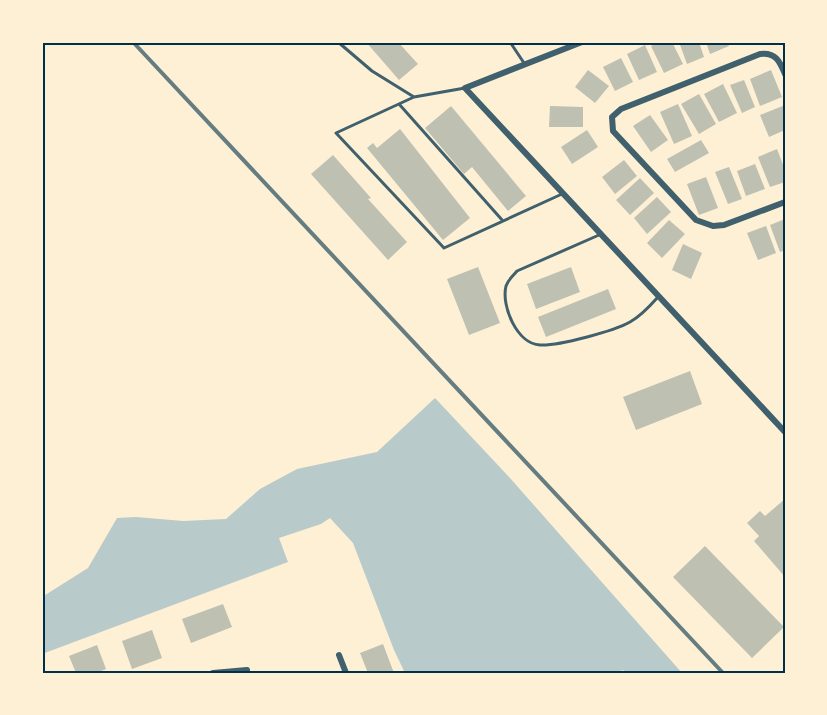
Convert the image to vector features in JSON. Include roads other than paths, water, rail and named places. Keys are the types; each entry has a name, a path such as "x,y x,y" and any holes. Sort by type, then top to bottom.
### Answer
{"street":[{"path":"582,42 465,88 785,432"},
{"path":"785,75 778,59 769,53 760,54 621,109 612,117 613,131 696,220 713,226 724,225 785,202"},
{"path":"339,655 346,673"},
{"path":"213,673 247,670"}],"lane":[{"path":"338,42 372,70 414,97"},
{"path":"510,42 525,64"},
{"path":"465,88 414,97 336,133 444,248 563,194"},
{"path":"399,104 503,221"},
{"path":"601,234 529,266 508,280 505,298 509,314 520,334 539,345 586,337 631,322 644,312 658,296"}],"railway":[{"path":"133,42 723,673"}]}
